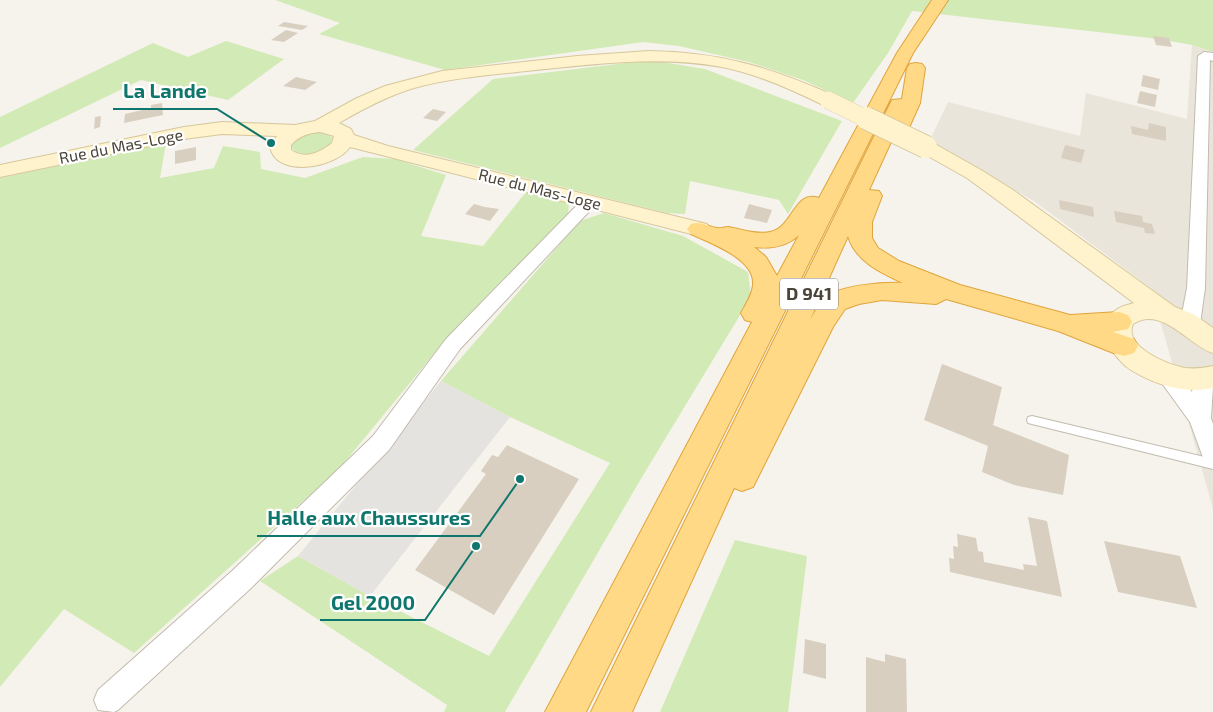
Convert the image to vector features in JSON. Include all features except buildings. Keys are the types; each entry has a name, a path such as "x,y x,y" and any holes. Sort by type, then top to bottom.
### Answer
{"highway":[{"name":"D 941","path":"611,712 916,68 931,40 948,0"},
{"name":"D 941","path":"565,712 905,53 948,0"},
{"path":"916,68 910,103 860,222 860,240 874,259 887,266 977,300 1065,323 1112,343 1123,328"},
{"path":"699,229 758,240 778,239 789,233 798,223 830,170 856,148"},
{"path":"699,229 745,251 760,265 766,279 763,298 736,347 726,398"},
{"path":"702,520 734,491 822,322 836,303 855,296 882,291 915,292 977,300"}],"main road":[{"path":"337,132 289,137 280,149 281,153 286,158 294,160 313,160 337,132 390,90 436,78 622,56 654,55 721,62 782,79 926,147 974,174 1113,273 1129,288 1213,343"},
{"name":"Rue du Mas-Loge","path":"0,171 184,133 222,128 243,128 289,137"},
{"name":"Rue du Mas-Loge","path":"337,132 381,150 699,229"},
{"path":"1129,288 1124,306 1123,328 1138,360 1166,375 1184,380 1206,379"},
{"path":"1123,328 1142,311 1178,319"}],"street":[{"path":"1178,319 1196,288 1204,56 1213,57"},
{"path":"108,700 241,580 381,443 453,344 590,201"},
{"path":"1166,375 1200,418 1213,456"},
{"path":"1200,418 1203,387 1206,379"}],"lane":[{"path":"1032,420 1213,464"}],"shaded area":[{"path":"1192,45 1213,52 1213,509 1151,288 1034,201 929,142 948,102 1080,136 1086,93 1187,119"},
{"path":"441,381 510,417 370,596 298,556"}],"green space":[{"path":"275,0 1213,0 1213,52 1192,45 1159,39 912,11 888,53 853,103 803,80 749,62 679,46 643,42 445,70 319,34 340,23"},
{"path":"226,41 284,59 228,100 141,80 0,148 0,117 153,43 188,57"},
{"path":"650,60 705,69 842,121 788,214 779,200 690,181 685,214 667,213 413,150 493,79"},
{"path":"319,132 332,137 331,144 316,153 304,154 294,151 291,146 296,139 307,134"},
{"path":"166,143 160,178 214,168 223,146 260,152 261,169 305,178 363,157 395,159 446,175 421,236 483,246 526,192 569,203 568,214 437,350 339,469 134,653 64,609 0,687 0,178"},
{"path":"604,213 683,236 748,272 751,297 642,477 505,712 444,712 447,705 260,581 298,556 370,596 489,656 610,463 510,417 441,381 580,221"},
{"path":"735,540 807,556 788,712 660,712"}],"place":[{"name":"La Lande","path":"271,143"},
{"name":"Halle aux Chaussures","path":"520,479"},
{"name":"Gel 2000","path":"476,546"}]}
